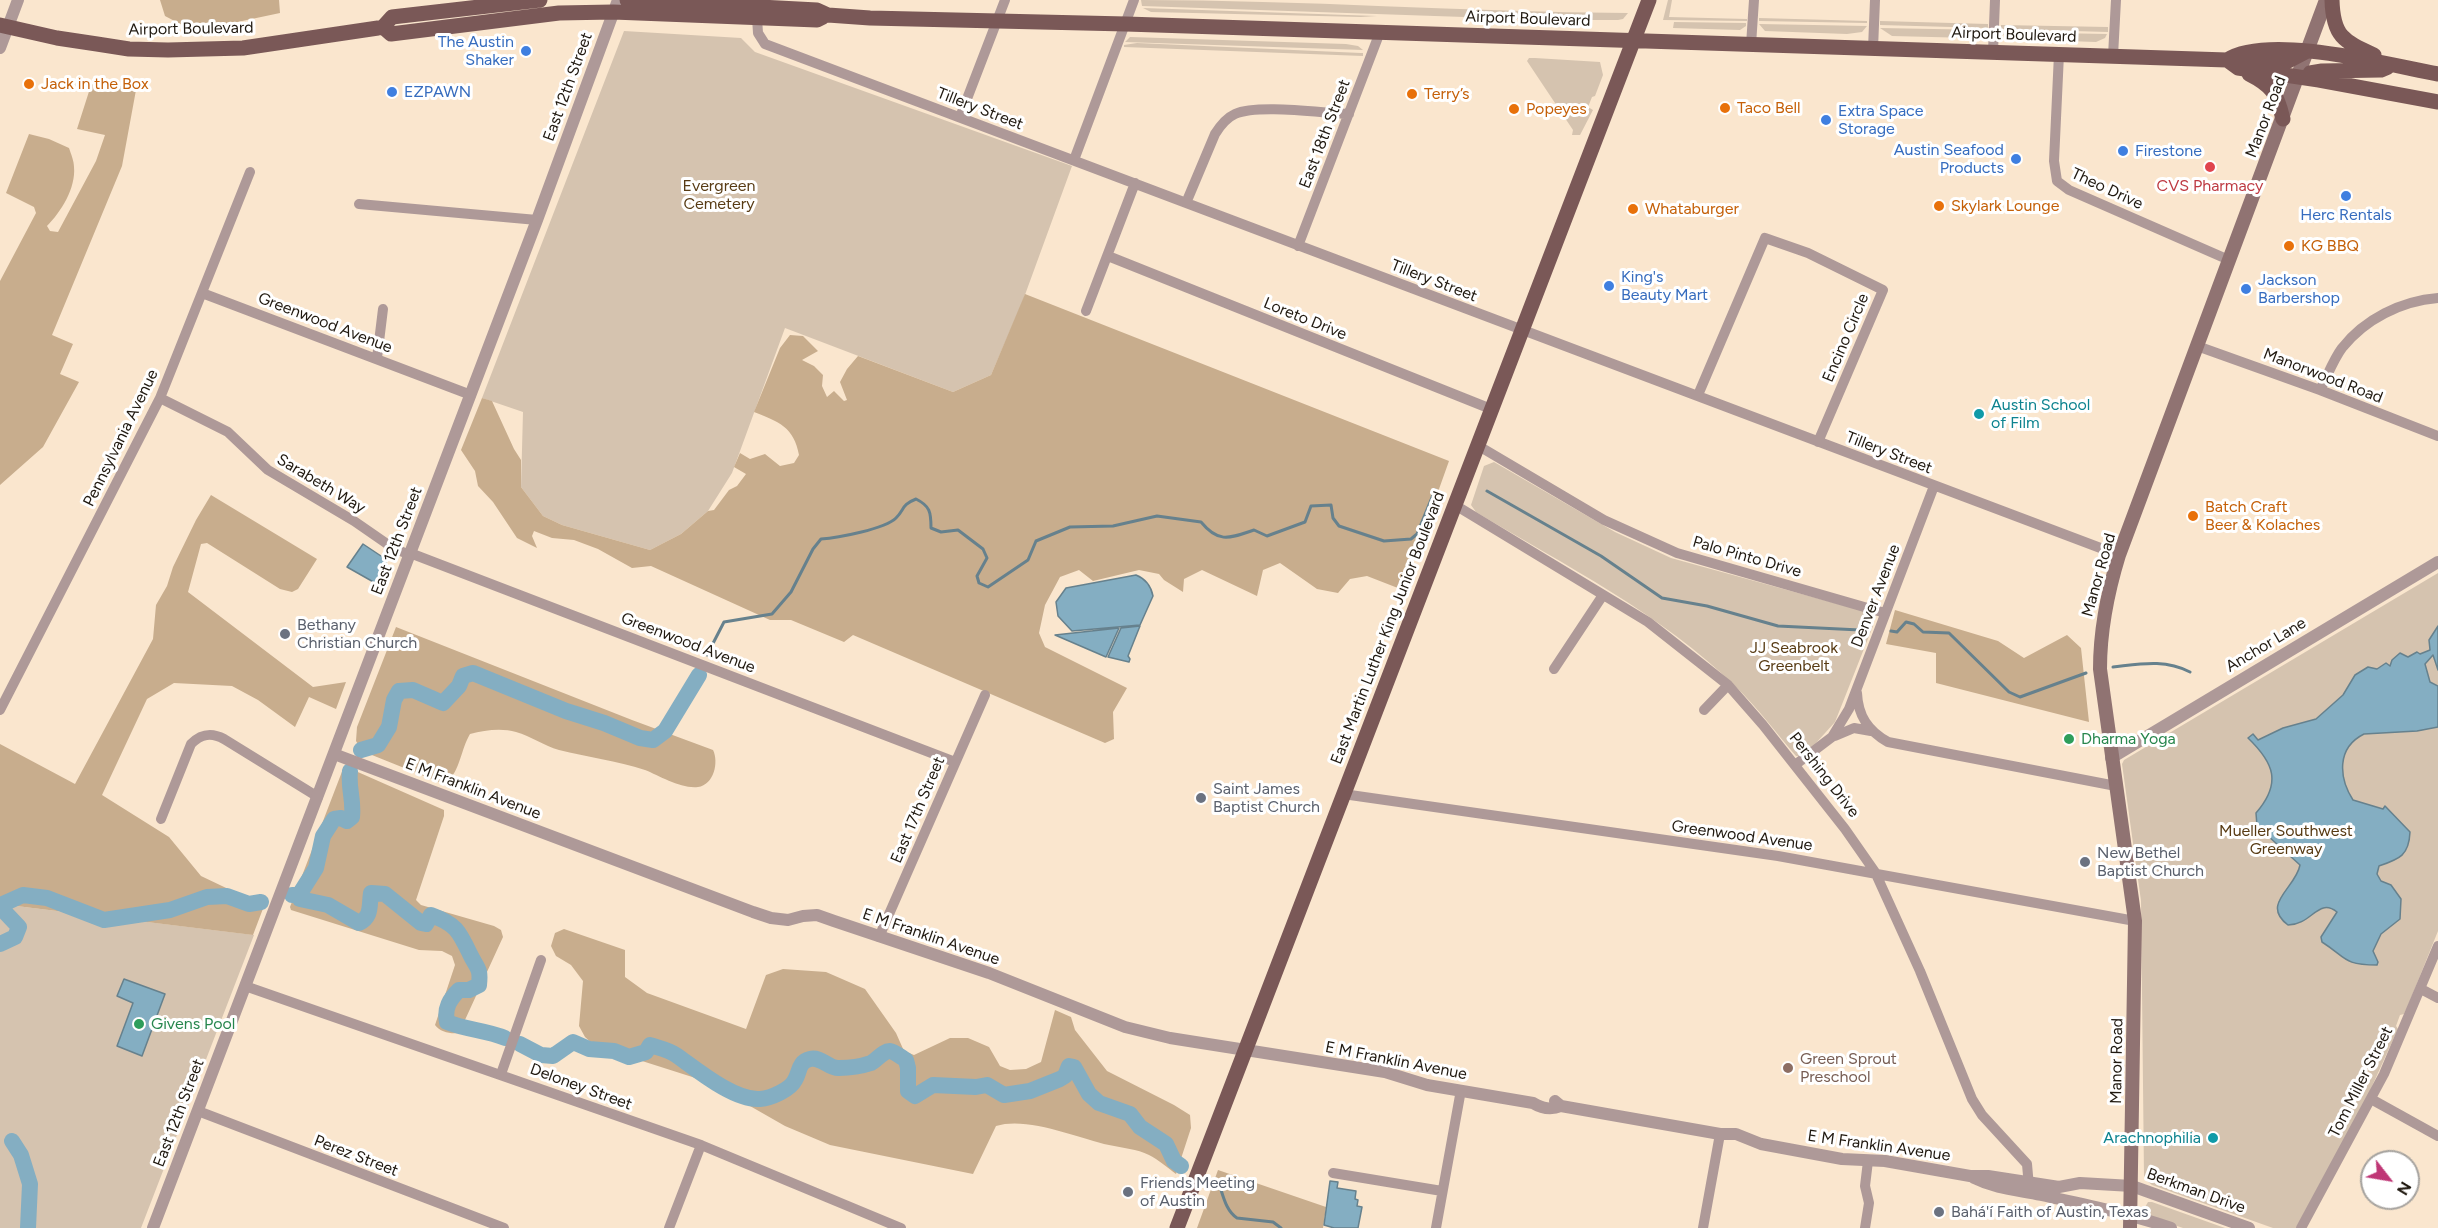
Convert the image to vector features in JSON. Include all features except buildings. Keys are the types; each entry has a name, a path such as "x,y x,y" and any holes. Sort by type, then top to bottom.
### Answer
{"main road":[{"name":"Airport Boulevard","path":"4,26 57,38 129,49 243,48 382,27 392,17 540,0"},
{"name":"Airport Boulevard","path":"627,0 747,3 817,10 828,15 870,18 997,20 2113,56 2233,64 2438,102"},
{"name":"East Martin Luther King Junior Boulevard","path":"1177,1228 1649,0"},
{"name":"Manor Road","path":"2131,1221 2135,921 2100,669 2100,648 2106,600 2119,555 2326,0"},
{"path":"2332,0 2332,20 2336,30 2350,44 2393,64"},
{"name":"Airport Boulevard","path":"382,27 391,34 525,15 615,6 757,18 817,20 828,15"},
{"name":"Airport Boulevard","path":"2233,64 2245,51 2307,50 2438,74"},
{"path":"2233,64 2265,82 2273,90 2283,119"},
{"path":"2299,77 2322,71 2381,70 2393,64"}],"street":[{"path":"0,48 4,26 18,0"},
{"path":"960,117 1005,0"},
{"path":"1074,160 1134,0"},
{"path":"1751,45 1754,0"},
{"path":"1873,49 1875,0"},
{"path":"1993,52 1995,0"},
{"path":"2113,56 2116,0"},
{"name":"East 12th Street","path":"153,1228 471,395 615,6"},
{"name":"Tillery Street","path":"757,18 758,33 765,44 2119,555"},
{"name":"East 18th Street","path":"1298,246 1380,32"},
{"name":"Theo Drive","path":"2059,54 2054,161 2057,181 2069,190 2229,260"},
{"path":"1186,203 1210,142 1229,117 1254,110 1349,114"},
{"name":"Pennsylvania Avenue","path":"0,710 159,398 250,172"},
{"path":"1086,311 1135,183"},
{"path":"359,204 537,220"},
{"name":"Encino Circle","path":"1698,395 1765,238 1808,252 1883,290 1818,442"},
{"name":"Loreto Drive","path":"1107,256 1491,409"},
{"name":"Greenwood Avenue","path":"202,293 471,395"},
{"path":"2320,390 2341,349 2374,319 2416,300 2438,298"},
{"path":"377,358 383,309"},
{"name":"Manorwood Road","path":"2197,345 2438,436"},
{"name":"Sarabeth Way","path":"159,398 228,432 268,470 354,521 393,548 410,554"},
{"name":"Palo Pinto Drive","path":"1477,445 1604,520 1677,553 1885,613"},
{"name":"Denver Avenue","path":"1795,765 1832,737 1849,709 1934,486"},
{"name":"Pershing Drive","path":"1455,505 1648,622 1728,685 1795,765 1858,846 1875,872 1915,960 1972,1099 1982,1115 2027,1164 2029,1187"},
{"name":"Greenwood Avenue","path":"410,554 955,762"},
{"name":"Anchor Lane","path":"2111,758 2438,562"},
{"path":"1554,669 1603,595"},
{"path":"1704,710 1728,685"},
{"path":"1857,687 1861,716 1871,731 1887,742 2116,786"},
{"name":"East 17th Street","path":"879,937 985,695"},
{"path":"1832,737 1854,728 1871,731"},
{"path":"161,819 191,744 203,736 213,735 224,739 318,797"},
{"name":"E M Franklin Avenue","path":"334,754 753,912 771,918 788,920 816,915 989,973 1125,1027 1170,1038 1385,1072 1427,1085 1533,1103 1541,1100 1555,1102 1562,1106 1720,1134 1734,1142 1743,1143 1749,1140 1830,1156 1885,1161 1970,1176 1988,1176 2029,1187"},
{"name":"Greenwood Avenue","path":"1343,794 1836,865 2135,921"},
{"path":"1836,865 1852,860 1857,855 1858,846"},
{"name":"Tom Miller Street","path":"2301,1228 2371,1099 2438,946"},
{"path":"501,1074 541,960"},
{"name":"Deloney Street","path":"245,986 701,1146 901,1228"},
{"path":"2421,989 2438,998"},
{"path":"1436,1228 1461,1090"},
{"path":"2371,1099 2438,1136"},
{"name":"Perez Street","path":"198,1111 504,1228"},
{"path":"1703,1228 1720,1134"},
{"path":"669,1228 701,1146"},
{"path":"1865,1228 1869,1203 1865,1186 1868,1161"},
{"path":"1333,1173 1442,1191"},
{"path":"2029,1187 2059,1187 2080,1183 2132,1186"},
{"name":"Berkman Drive","path":"2132,1186 2249,1228"},
{"path":"2029,1187 2131,1221 2171,1228"}],"green space":[{"path":"1141,0 1628,13 1623,19 1618,20 1552,20 1142,6"},
{"path":"1668,0 1672,0 1669,17 1747,19 1747,21 1663,20"},
{"path":"1143,8 1377,16 1151,12"},
{"path":"1759,18 1867,21 1867,23 1759,21"},
{"path":"1880,21 1988,24 1988,28 1880,25"},
{"path":"1674,22 1746,23 1746,26 1740,30 1673,28"},
{"path":"1759,24 1867,26 1862,32 1847,34 1765,31"},
{"path":"2001,25 2108,27 2108,32 2001,29"},
{"path":"1880,28 1987,30 1982,36 1971,38 1892,36"},
{"name":"Evergreen Cemetery","path":"624,31 741,38 755,52 1072,166 1022,303 991,375 953,392 785,328 732,473 708,511 681,534 650,550 562,525 543,516 521,487 523,412 482,398"},
{"path":"2000,32 2107,34 2105,38 2096,42 2008,39"},
{"path":"1130,37 1346,44 1358,46 1363,50 1125,42"},
{"path":"1137,43 1363,53 1363,56 1124,47 1124,45"},
{"path":"1529,58 1600,62 1603,75 1588,107 1593,110 1580,135 1572,135 1573,130 1527,61"},
{"name":"JJ Seabrook Greenbelt","path":"1494,462 1615,532 1671,558 1872,615 1873,626 1835,722 1816,743 1796,756 1744,695 1677,636 1577,571 1476,512 1471,505 1484,466"},
{"name":"Mueller Southwest Greenway","path":"2438,573 2438,931 2407,1008 2404,1014 2400,1015 2396,1026 2398,1029 2367,1097 2296,1228 2273,1228 2152,1185 2144,1176 2141,901 2122,764 2124,760"},
{"path":"0,904 254,935 141,1228 0,1228"},
{"path":"2148,1202 2225,1228 2183,1228 2147,1216 2144,1209"}],"shaded area":[{"path":"160,0 279,0 280,13 228,24 184,26 165,16"},
{"path":"93,79 136,90 122,166 52,335 73,344 60,374 79,382 43,447 0,485 0,281 36,213 34,207 6,193 29,134 49,139 69,148 74,165 73,183 62,207 47,226 50,231 58,232 96,161 105,135 77,129"},
{"path":"1025,294 1449,461 1403,590 1367,576 1350,579 1338,593 1317,589 1280,563 1263,570 1257,596 1202,570 1184,579 1183,592 1159,574 1139,570 1093,581 1079,570 1060,577 1045,605 1039,633 1045,647 1127,688 1113,712 1114,739 1105,743 853,635 844,642 791,620 770,620 651,566 632,568 598,549 574,540 552,538 534,531 532,536 537,548 517,538 493,502 478,486 475,471 461,450 482,398 492,401 521,460 521,487 543,516 562,525 650,550 681,534 708,511 714,510 729,490 737,486 746,474 734,467 740,453 750,459 765,454 780,466 794,463 799,455 789,432 771,419 754,412 780,348 790,335 803,336 818,351 802,360 814,366 823,375 822,386 827,397 834,391 844,401 847,400 840,382 858,356 953,392 991,375"},
{"path":"211,495 317,559 298,589 292,592 280,589 207,543 201,544 188,592 313,687 346,682 336,709 309,697 295,727 258,700 232,686 174,683 147,699 102,795 169,837 201,876 264,906 253,935 0,904 0,744 75,784 153,639 156,605 167,586 173,567 196,520"},
{"path":"1895,610 1998,641 2024,658 2067,635 2081,648 2089,722 1936,683 1936,653 1886,644"},
{"path":"396,627 713,750 714,772 708,782 703,785 685,786 645,770 559,750 522,734 505,730 470,734 458,766 447,782 439,782 362,751 356,741 357,727"},
{"path":"343,769 351,769 444,810 416,900 421,905 501,930 503,937 459,1033 446,1032 435,1025 455,965 452,956 442,951 419,950 291,910 290,907"},
{"path":"564,929 625,950 625,977 647,993 746,1029 766,975 783,969 826,972 865,989 896,1033 904,1051 914,1055 950,1038 968,1038 989,1047 1000,1066 1010,1070 1026,1069 1041,1062 1055,1010 1071,1017 1075,1030 1107,1071 1190,1115 1191,1128 1176,1174 1156,1159 1140,1151 1052,1129 1022,1124 996,1126 973,1174 830,1145 785,1126 708,1082 595,1046 585,1037 579,1026 583,981 571,965 556,956 551,946 555,933"},
{"path":"1218,1170 1326,1207 1323,1228 1197,1228"}],"water":[{"path":"363,544 387,560 377,584 347,567"},
{"path":"1136,575 1148,583 1153,596 1140,625 1072,631 1058,616 1056,602 1066,588"},
{"path":"1140,626 1128,656 1129,662 1108,657 1121,628"},
{"path":"2438,626 2438,670 2433,655 2425,664 2430,682 2438,686 2438,727 2417,731 2364,734 2348,747 2345,755 2343,773 2353,800 2383,809 2385,806 2410,832 2408,846 2402,855 2379,866 2377,874 2381,881 2391,885 2401,899 2400,919 2381,934 2373,951 2377,965 2358,964 2346,960 2322,942 2321,937 2337,912 2325,908 2303,921 2288,925 2280,917 2278,903 2300,865 2257,826 2256,813 2269,792 2272,774 2264,756 2248,738 2253,734 2258,740 2283,728 2316,719 2343,695 2355,675 2368,667 2377,669 2386,663 2390,666 2392,660 2400,653 2408,657 2417,652 2420,654 2430,650 2429,640"},
{"path":"1119,628 1106,657 1055,635"},
{"name":"Givens Pool","path":"124,979 165,994 142,1056 117,1046 133,1003 117,996"},
{"path":"1330,1181 1338,1182 1337,1188 1356,1191 1357,1206 1362,1207 1358,1228 1334,1228 1324,1225"}],"waterway":[{"path":"707,655 724,622 772,614 791,592 813,549 821,539 849,535 882,526 896,518 905,505 916,499 929,510 931,528 941,532 958,530 983,549 987,558 977,576 979,583 988,587 1028,560 1036,541 1070,527 1113,526 1157,516 1201,522 1207,529 1219,536 1231,537 1254,530 1267,536 1305,522 1311,506 1331,505 1333,518 1339,526 1384,541 1411,539 1417,534 1435,490"},
{"path":"1487,491 1601,556 1662,598 1707,606 1778,626 1860,630"},
{"path":"1891,631 1897,632 1906,622 1914,624 1923,632 1949,633 2009,692 2020,697 2086,673"},
{"path":"2113,667 2162,664 2190,672"},
{"path":"361,750 378,745 389,727 394,700 399,691 413,690 443,703 459,686 463,676 473,673 566,711 640,738 653,740 665,731 699,675"},
{"path":"292,895 299,895 316,868 323,836 334,819 341,818 347,821 352,817 350,771"},
{"path":"299,895 300,899 328,905 359,923 368,914 371,893 385,894 421,923 426,924 431,915 451,925 456,929 478,968 479,985 469,990 459,990 448,1004 447,1022 505,1038"},
{"path":"0,944 15,937 19,927 1,908 3,904 23,895 47,898 104,920 170,910 207,897 227,896 249,904 261,902"},
{"path":"520,1044 541,1055 553,1056 573,1042 589,1049 614,1051 629,1057 646,1052 650,1045 673,1053 727,1090 760,1099 775,1095 793,1084 803,1062 810,1059 821,1061 835,1068 847,1068 871,1063 885,1052 890,1051 906,1060 908,1091 915,1096 933,1085 976,1087 987,1085 1004,1095 1030,1091 1065,1076 1069,1066 1074,1067 1089,1094 1099,1103 1130,1114 1140,1127 1166,1144 1174,1161 1181,1166"},
{"path":"12,1141 21,1155 30,1184 28,1228"},
{"path":"1218,1181 1227,1206 1237,1218 1273,1222 1281,1228"}],"place":[{"name":"The Austin Shaker","path":"526,51"},
{"name":"Jack in the Box","path":"29,84"},
{"name":"EZPAWN","path":"392,92"},
{"name":"Terry’s","path":"1412,94"},
{"name":"Taco Bell","path":"1725,108"},
{"name":"Popeyes","path":"1514,109"},
{"name":"Extra Space Storage","path":"1826,120"},
{"name":"Firestone","path":"2123,151"},
{"name":"Austin Seafood Products","path":"2016,159"},
{"name":"CVS Pharmacy","path":"2210,167"},
{"name":"Herc Rentals","path":"2346,196"},
{"name":"Skylark Lounge","path":"1939,206"},
{"name":"Whataburger","path":"1633,209"},
{"name":"KG BBQ","path":"2289,246"},
{"name":"King's Beauty Mart","path":"1609,286"},
{"name":"Jackson Barbershop","path":"2246,289"},
{"name":"Austin School of Film","path":"1979,414"},
{"name":"Batch Craft Beer & Kolaches","path":"2193,516"},
{"name":"Bethany Christian Church","path":"285,634"},
{"name":"Dharma Yoga","path":"2069,739"},
{"name":"Saint James Baptist Church","path":"1201,798"},
{"name":"New Bethel Baptist Church","path":"2085,862"},
{"name":"Givens Pool","path":"139,1024"},
{"name":"Green Sprout Preschool","path":"1788,1068"},
{"name":"Arachnophilia","path":"2213,1138"},
{"name":"Friends Meeting of Austin","path":"1128,1192"},
{"name":"Bahá'í Faith of Austin, Texas","path":"1939,1212"}]}
